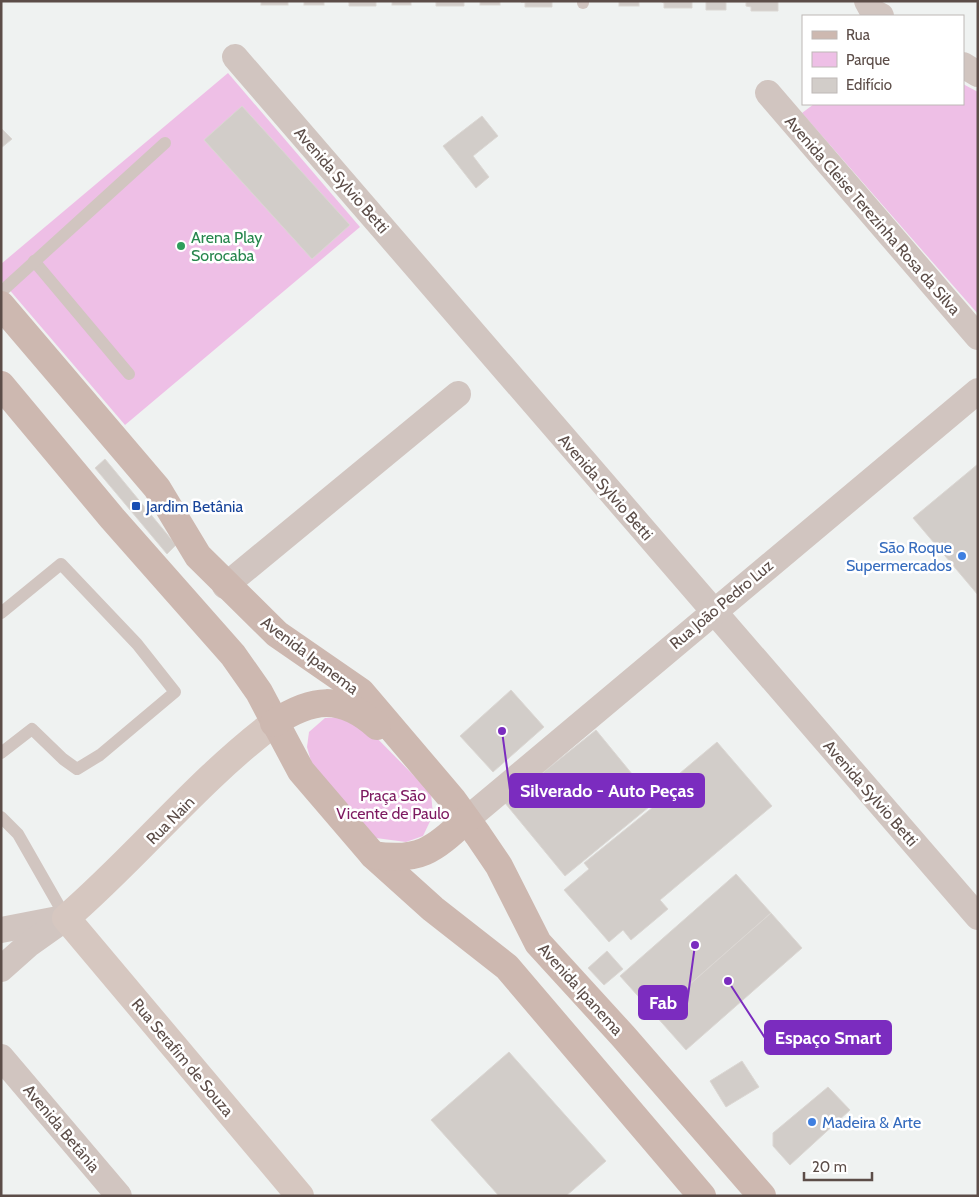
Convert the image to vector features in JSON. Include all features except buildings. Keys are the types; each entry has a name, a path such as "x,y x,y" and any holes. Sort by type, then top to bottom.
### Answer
{"main road":[{"name":"Avenida Ipanema","path":"1,305 157,488 198,556 225,586 277,634 361,692 432,776 499,866 538,943 623,1036 762,1196"},
{"path":"1,385 112,518 233,654 259,692 301,771 373,855 433,909 507,966 702,1196"},
{"path":"274,723 289,713 313,705 330,702 348,706 373,723 432,776"},
{"path":"373,855 398,859 427,852 443,842 466,820"}],"street":[{"path":"867,1 873,12 879,15"},
{"name":"Avenida Sylvio Betti","path":"235,56 978,917"},
{"path":"964,66 978,74"},
{"name":"Avenida Cleise Terezinha Rosa da Silva","path":"768,93 978,337"},
{"name":"Rua João Pedro Luz","path":"466,820 713,611 978,391"},
{"path":"225,586 458,394"},
{"name":"Rua Nain","path":"1,969 28,945 66,918 98,890 244,745 274,723"},
{"path":"1,930 66,918"},
{"name":"Rua Serafim de Souza","path":"66,918 300,1196"},
{"name":"Avenida Betânia","path":"2,1057 119,1196"}],"lane":[{"path":"1,292 165,143"},
{"path":"34,261 129,374"},
{"path":"1,613 61,564 137,644 175,692 100,755 77,769 63,759 32,729 1,753"},
{"path":"1,817 18,834 66,918"}],"green space":[{"name":"Arena Play Sorocaba","path":"228,73 360,227 125,425 1,280 1,264"},
{"path":"964,85 978,92 978,314 802,113 813,105 964,105"},
{"name":"Praça São Vicente de Paulo","path":"343,717 365,726 431,793 433,815 423,836 406,842 376,838 312,765 307,747 309,732 325,718"}],"place":[{"name":"Arena Play Sorocaba","path":"181,246"},
{"name":"Jardim Betânia","path":"136,506"},
{"name":"São Roque Supermercados","path":"962,556"},
{"name":"Silverado - Auto Peças","path":"502,731"},
{"name":"Fab","path":"695,945"},
{"name":"Espaço Smart","path":"728,981"},
{"name":"Madeira & Arte","path":"812,1122"}]}
